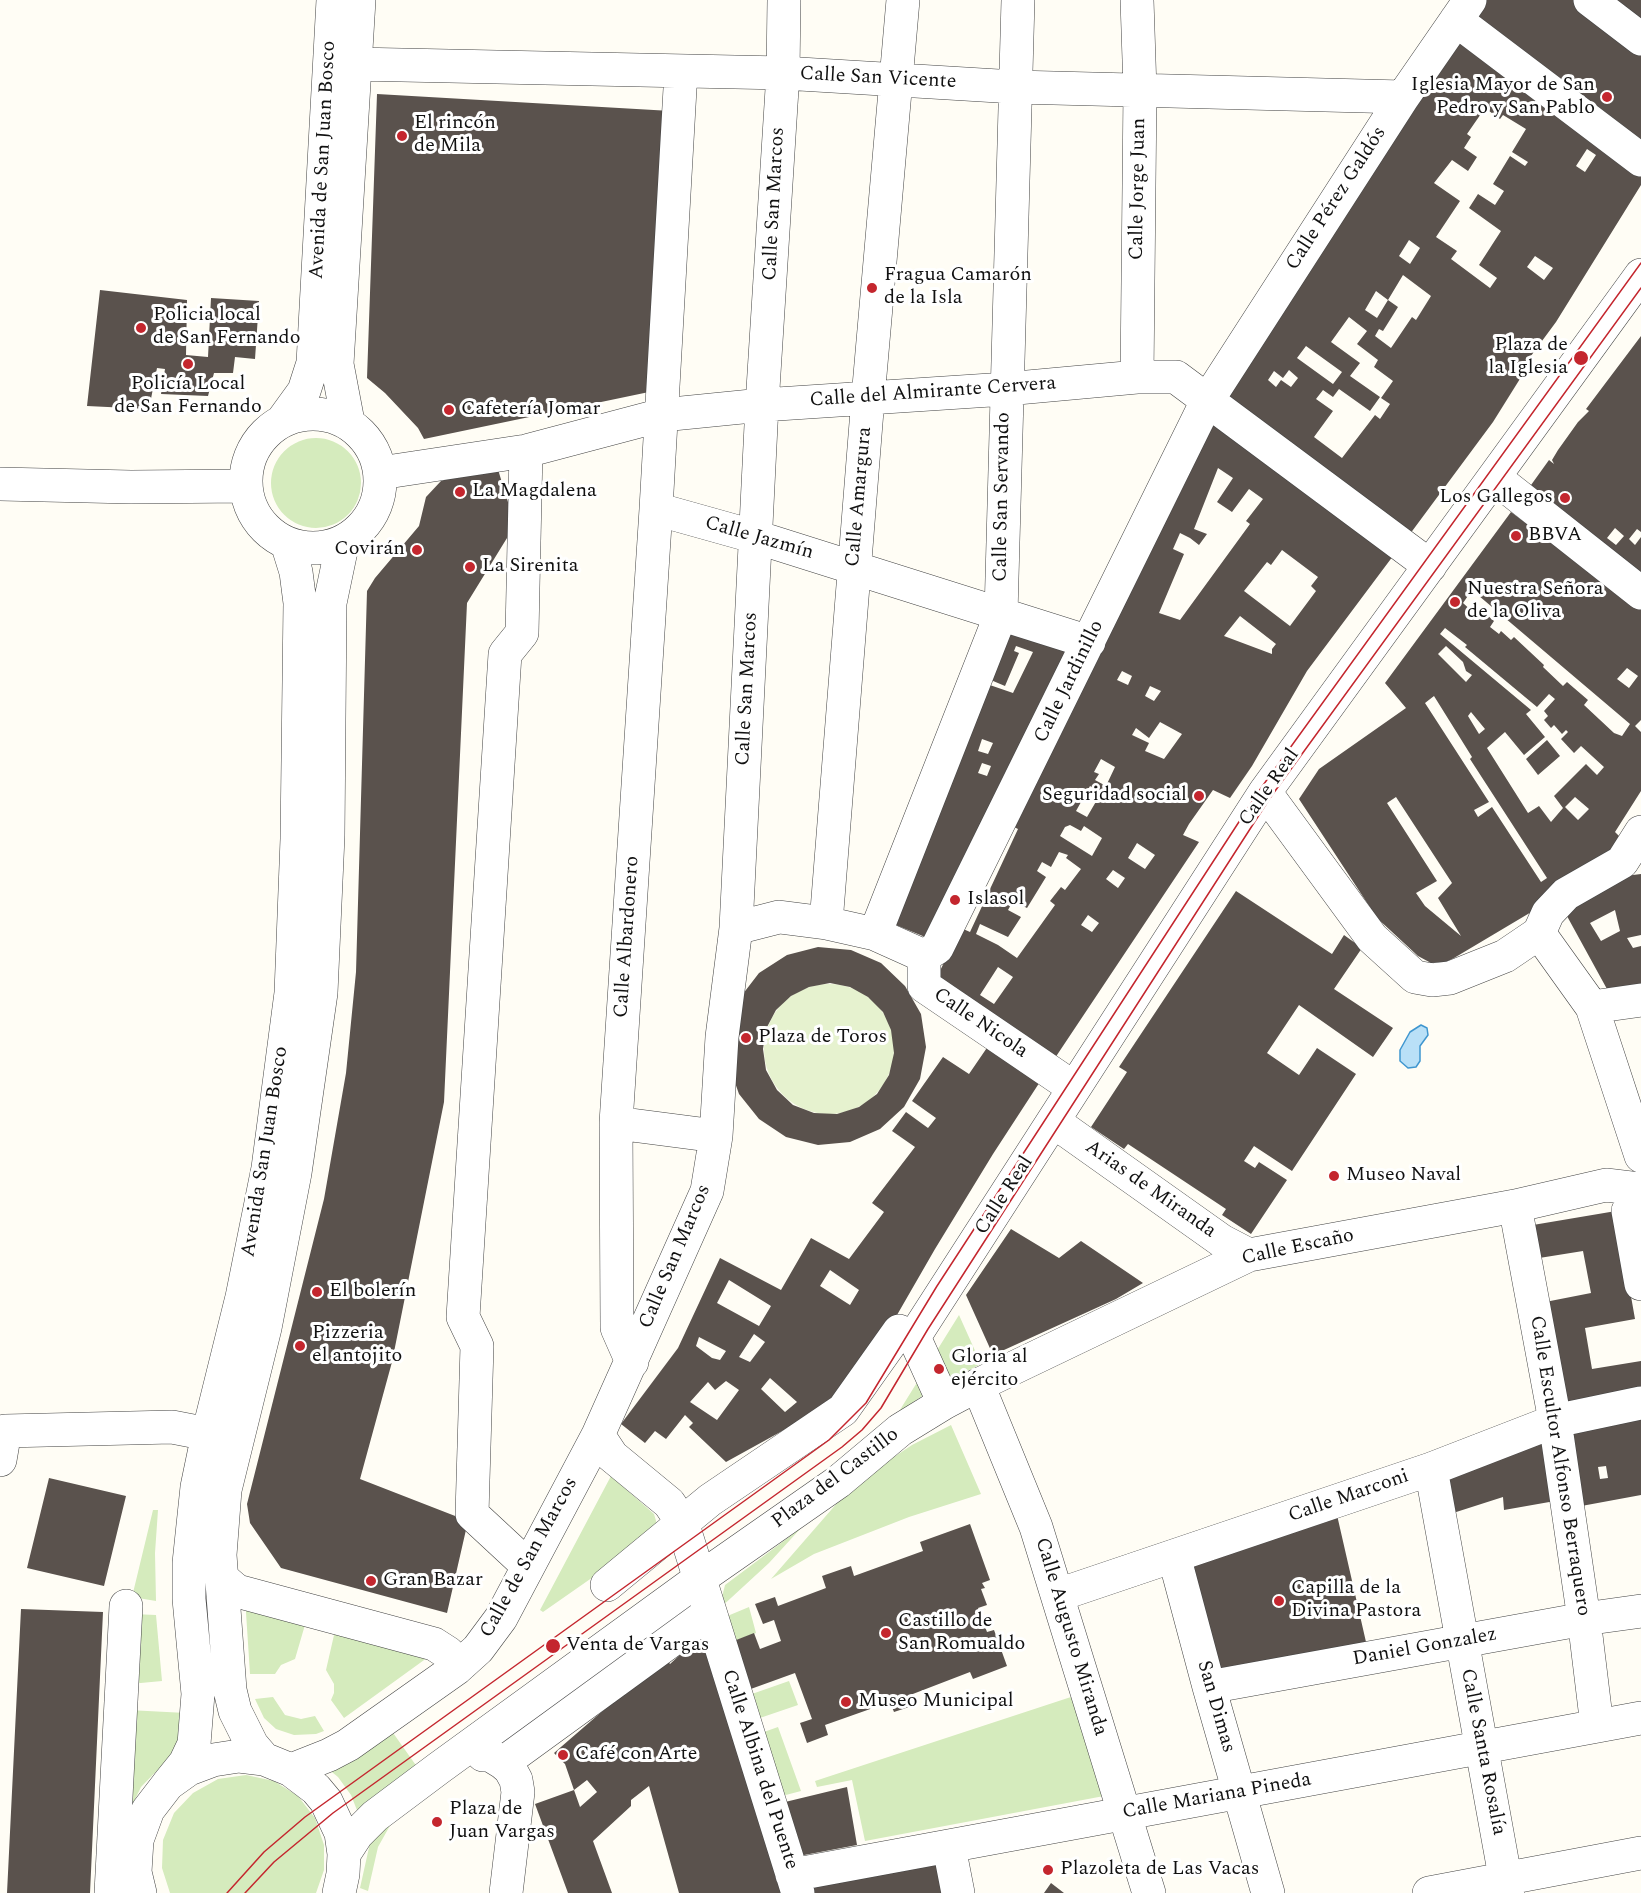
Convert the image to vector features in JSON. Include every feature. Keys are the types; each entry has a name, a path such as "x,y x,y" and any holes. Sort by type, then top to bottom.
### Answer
{"street":[{"name":"Avenida de San Juan Bosco","path":"283,420 304,391 313,363 333,0"},
{"name":"Avenida de San Juan Bosco","path":"348,423 336,364 358,0"},
{"name":"Calle San Marcos","path":"632,1362 707,1191 716,1136 722,1037 736,928 762,405 783,73 784,0"},
{"name":"Calle Amargura","path":"826,923 903,0"},
{"name":"Calle San Servando","path":"875,934 1001,614 1017,0"},
{"name":"Calle Jorge Juan","path":"1137,0 1140,90 1137,377"},
{"path":"1590,0 1641,39"},
{"path":"1463,10 1641,160"},
{"name":"Calle Pérez Galdós","path":"1207,401 1402,97 1463,10"},
{"name":"Calle San Vicente","path":"354,64 783,73 1015,87 1402,97"},
{"path":"656,509 681,71"},
{"name":"Calle Real","path":"920,1328 1265,792 1641,275"},
{"name":"Calle del Almirante Cervera","path":"381,473 526,450 662,415 762,405 1006,389 1137,377 1176,377 1430,566"},
{"name":"Calle Jardinillo","path":"924,956 937,948 1207,401"},
{"path":"306,414 327,414 348,423 364,436 375,453 381,473 380,494 373,513 360,529 343,541 325,547 305,548 287,543 271,534 258,520 249,504 246,486 247,466 254,448 266,432 283,420 306,414"},
{"path":"526,450 522,633 505,654 463,1317 477,1346 472,1514 528,1566"},
{"path":"1494,477 1641,592"},
{"path":"0,484 246,486"},
{"name":"Calle Jazmín","path":"656,509 854,567 1089,642"},
{"name":"Calle Albardonero","path":"632,1362 617,1328 616,1123 656,509"},
{"name":"Avenida San Juan Bosco","path":"343,541 330,603 328,836 321,993 295,1173 265,1328 225,1490 220,1555 230,1690 235,1711 252,1745 316,1789 326,1801 341,1833 344,1854"},
{"name":"Avenida San Juan Bosco","path":"140,1893 135,1872 137,1840 148,1810 185,1763 194,1744 198,1694 189,1599 189,1563 197,1487 242,1297 268,1168 291,993 297,839 300,603 296,572 287,543"},
{"path":"1265,792 1372,938 1415,977 1432,980 1450,978 1505,956 1539,933 1548,913 1566,894 1632,861 1641,831"},
{"path":"736,928 779,917 826,923 875,934 924,956"},
{"path":"1539,933 1592,1007 1641,1156"},
{"name":"Calle Nicola","path":"924,956 924,986 1074,1088"},
{"path":"1592,1007 1641,1000"},
{"name":"Arias de Miranda","path":"1053,1121 1222,1241 1249,1255"},
{"path":"616,1123 716,1136"},
{"name":"Calle Escaño","path":"978,1385 1249,1255 1515,1206 1606,1185 1641,1189"},
{"path":"1641,1189 1628,1211 1641,1284"},
{"name":"Calle Escultor Alfonso Berraquero","path":"1515,1206 1555,1420 1597,1726"},
{"path":"607,1585 710,1500 843,1410 899,1331 920,1328 944,1402"},
{"name":"Calle de San Marcos","path":"278,1764 329,1755 348,1745 458,1668 478,1649 501,1618 598,1435 632,1362"},
{"name":"Plaza del Castillo","path":"344,1854 357,1834 375,1815 699,1579 838,1482 900,1430 944,1402 978,1385"},
{"name":"Calle Augusto Miranda","path":"978,1385 1036,1527 1149,1893"},
{"name":"Calle Marconi","path":"1058,1595 1431,1469 1555,1420 1641,1403"},
{"path":"2,1440 172,1427 208,1434"},
{"path":"598,1435 612,1456 669,1503 682,1522"},
{"name":"Calle Santa Rosalía","path":"1431,1469 1507,1886"},
{"name":"Calle Albina del Puente","path":"682,1522 795,1884"},
{"name":"San Dimas","path":"1174,1556 1268,1893"},
{"path":"635,1563 681,1633"},
{"path":"222,1578 237,1591 434,1644 448,1653 458,1668"},
{"path":"111,1893 126,1606"},
{"name":"Daniel Gonzalez","path":"1209,1687 1584,1619 1641,1611"},
{"path":"503,1763 709,1613"},
{"name":"Calle Mariana Pineda","path":"795,1884 949,1847 1641,1718"},
{"path":"461,1752 490,1755 510,1769 516,1780 518,1792 506,1893"},
{"path":"168,1784 189,1769 213,1760 238,1756 278,1764"},
{"path":"949,1847 958,1893"},
{"path":"1429,1893 1507,1886 1641,1853"},
{"path":"339,1893 344,1854"}],"green space":[{"path":"316,438 333,441 348,451 358,466 361,483 358,500 348,515 333,525 316,528 299,525 284,515 274,500 271,483 274,466 284,451 299,441"},
{"path":"829,984 854,989 875,1003 889,1024 894,1049 889,1074 875,1095 854,1109 829,1114 804,1109 783,1095 769,1074 764,1049 769,1024 783,1003 804,989"},
{"path":"959,1315 981,1364 932,1389 898,1413"},
{"path":"951,1425 981,1494 909,1517 814,1554 771,1579 838,1502 882,1465 912,1445"},
{"path":"611,1476 654,1514 659,1531 543,1612 540,1610"},
{"path":"153,1510 158,1510 155,1553 156,1601 132,1597"},
{"path":"801,1528 769,1563 719,1609 725,1585"},
{"path":"245,1597 307,1618 295,1659 281,1665 275,1674 250,1674"},
{"path":"749,1607 756,1633 731,1642 725,1617"},
{"path":"133,1614 156,1615 162,1681 130,1684"},
{"path":"337,1622 431,1655 344,1718 331,1700 334,1684 326,1670"},
{"path":"789,1681 798,1705 757,1719 749,1695"},
{"path":"1074,1696 1104,1796 865,1841 852,1780 817,1787 815,1781"},
{"path":"273,1697 285,1715 301,1719 315,1716 324,1731 316,1734 294,1735 276,1729 264,1718 255,1699"},
{"path":"128,1710 186,1713 176,1751 141,1787 124,1822"},
{"path":"778,1727 801,1791 782,1796 761,1733"},
{"path":"391,1730 420,1771 362,1823 351,1795 338,1777 327,1768"},
{"path":"246,1775 274,1781 298,1796 315,1818 324,1845 324,1870 316,1893 170,1893 162,1868 163,1840 174,1813 193,1793 218,1779"},
{"path":"392,1822 378,1847 368,1891 360,1888 370,1843"}],"water":[{"path":"1421,1025 1427,1028 1428,1035 1420,1046 1420,1061 1416,1067 1408,1068 1400,1061 1400,1050 1410,1032"}],"building":[{"name":"Iglesia Mayor de San Pedro y San Pablo","path":"1487,0 1579,0 1641,46 1641,147 1471,22"},
{"path":"1602,0 1641,0 1641,29"},
{"path":"1463,35 1641,167 1641,185 1556,322 1525,364 1528,366 1493,422 1407,538 1221,400","holes":["1485,108 1500,119 1503,115 1526,129 1512,152 1528,162 1525,166 1510,156 1493,184 1504,191 1495,205 1478,194 1469,208 1501,231 1479,265 1497,278 1490,288 1451,259 1457,251 1436,237 1460,201 1434,183 1452,160 1468,171 1477,157 1464,148 1471,137 1467,134","1587,149 1596,155 1585,172 1576,166","1409,240 1420,248 1410,264 1399,256","1535,256 1553,268 1544,280 1527,267","1403,275 1431,296 1416,320 1412,317 1391,348 1375,336 1379,329 1383,331 1398,307 1388,300","1376,291 1388,300 1377,318 1365,310","1349,317 1367,331 1357,344 1378,360 1374,367 1393,381 1381,398 1390,404 1380,419 1375,415 1342,458 1314,437 1333,411 1316,399 1323,390 1333,397 1339,389 1370,411 1380,397 1350,376 1360,363 1331,342","1306,346 1342,372 1333,384 1297,358","1289,370 1298,378 1291,387 1281,380 1276,387 1268,380 1274,371 1283,378"]},
{"path":"377,94 671,111 649,392 424,439 418,428 385,393 367,378"},
{"name":"Policia local de San Fernando","path":"100,290 187,300 186,355 208,357 211,298 259,301 255,359 235,357 233,373 214,373 208,396 161,394 165,369 157,368 149,409 87,406"},
{"path":"1641,336 1641,532 1637,529 1629,539 1635,545 1641,537 1641,582 1526,492 1549,460 1554,464 1552,460 1578,422 1589,411 1586,409","holes":["1615,528 1624,536 1616,545 1607,538"]},
{"path":"1209,418 1393,556 1307,671 1252,766 1230,798 1213,790 1189,824 1183,835 1199,842 1051,1064 933,985 961,928 970,932 1018,829 1010,825","holes":["1218,468 1233,478 1217,502 1232,512 1249,489 1263,499 1246,521 1250,524 1180,620 1159,613 1184,554 1173,549 1180,533 1199,545 1207,534 1194,529","1282,550 1318,577 1311,586 1316,591 1290,626 1244,591 1267,562 1271,565","1240,616 1276,644 1272,649 1272,654 1224,636","1122,671 1132,676 1128,685 1117,680","1150,686 1161,691 1154,701 1145,696","1160,722 1182,734 1164,759 1145,751 1149,743 1132,735 1136,728 1149,738","1101,759 1115,767 1106,786 1095,780 1099,774 1094,772","1090,786 1101,793 1087,817 1076,811","1070,825 1081,831 1084,826 1102,838 1092,856 1060,836 1065,827","1137,843 1155,855 1145,869 1128,858","1059,852 1068,855 1066,858 1081,869 1065,890 1061,887 1050,901 1055,905 1017,958 976,934 980,924 1008,937 1021,917 1008,910 1013,901 1027,908 1046,877 1037,871 1042,862 1051,867","1113,870 1125,878 1118,888 1106,879","1088,915 1099,923 1092,932 1081,925","998,967 1013,977 994,1004 980,995"]},
{"path":"496,463 515,525 467,603 444,1102 392,1362 360,1479 468,1521 447,1613 281,1568 250,1523 247,1504 324,1199 346,1073 356,972 367,591 375,578 419,526 426,497 441,481"},
{"path":"1511,512 1563,551 1641,603 1641,720 1635,726 1641,732 1641,791 1615,832 1623,840 1538,908 1446,962 1431,963 1418,956 1377,918 1299,799 1319,769 1406,708 1385,683","holes":["1472,590 1630,724 1622,736 1614,733 1584,705 1588,700 1567,682 1563,686 1514,637 1511,640 1501,631 1499,634 1490,627 1494,621 1479,608 1474,613 1463,603","1445,628 1537,707 1549,694 1555,699 1544,711 1548,716 1544,720 1551,728 1554,725 1562,734 1566,730 1568,732 1561,739 1574,753 1581,746 1604,767 1597,775 1586,764 1554,796 1563,808 1551,822 1539,806 1528,813 1487,748 1505,732 1524,755 1545,737 1526,714 1531,710 1440,634","1446,646 1463,662 1466,671 1472,675 1466,682 1438,654","1627,668 1638,676 1629,688 1617,679","1434,696 1472,757 1470,759 1547,878 1541,882 1492,807 1478,817 1474,810 1489,802 1425,703","1471,712 1485,729 1479,734 1468,716","1396,797 1452,883 1438,898 1461,936 1425,906 1416,893 1437,881 1387,803","1575,797 1589,809 1578,820 1565,807"]},
{"path":"1007,626 1072,647 930,939 891,923 984,683 1013,693 1033,652 1016,646 1014,651 1019,653 1005,686 986,678","holes":["982,739 993,743 988,754 978,751","982,763 991,766 987,776 978,773"]},
{"path":"1547,740 1560,756 1538,775 1526,759"},
{"path":"1641,874 1641,935 1627,938 1633,948 1641,946 1641,995 1613,1000 1562,907 1625,876","holes":["1615,910 1620,931 1601,941 1590,923"]},
{"path":"1236,891 1332,954 1344,935 1362,948 1334,989 1393,1028 1373,1057 1299,1005 1267,1053 1299,1075 1317,1048 1356,1074 1292,1171 1254,1146 1244,1161 1255,1168 1259,1162 1287,1180 1251,1234 1222,1215 1226,1209 1128,1144 1124,1149 1091,1127 1127,1072 1119,1067"},
{"name":"Plaza de Toros","path":"818,947 851,950 881,963 905,986 921,1014 926,1047 920,1079 904,1107 880,1129 850,1142 818,1145 786,1137 759,1119 739,1094 728,1063 739,999 759,973 787,955","holes":["830,983 850,987 868,997 883,1012 891,1030 894,1053 889,1075 877,1094 859,1107 837,1114 814,1113 793,1105 777,1090 766,1070 763,1049 766,1029 776,1010 791,996 809,987"]},
{"path":"995,1036 1047,1071 935,1249 878,1348 832,1400 726,1462 689,1427 693,1423 685,1415 666,1439 655,1431 645,1443 621,1424 678,1348 720,1258 781,1290 811,1238 849,1259 884,1212 872,1203 915,1147 892,1131 906,1112 928,1128 936,1118 912,1101 943,1057 969,1074","holes":["830,1270 859,1290 850,1305 820,1286","729,1280 771,1306 759,1326 717,1303","754,1334 765,1342 750,1362 739,1357","699,1337 726,1351 720,1360 712,1358 696,1346","770,1378 797,1402 785,1412 761,1389","726,1381 739,1390 717,1420 690,1402 708,1382 715,1390"]},
{"path":"1616,1211 1635,1319 1585,1328 1592,1369 1641,1361 1641,1396 1559,1409 1540,1303 1591,1293 1583,1251 1533,1259 1527,1226"},
{"path":"1011,1229 1059,1258 1081,1241 1143,1283 1116,1299 993,1355 966,1295"},
{"path":"1641,1413 1641,1495 1576,1507 1566,1431","holes":["1606,1466 1608,1478 1600,1479 1598,1467"]},
{"path":"1547,1438 1555,1501 1504,1510 1503,1497 1450,1514 1443,1476"},
{"path":"49,1478 126,1496 104,1586 27,1568"},
{"name":"Capilla de la Divina Pastora","path":"1337,1515 1366,1642 1220,1669 1190,1560"},
{"name":"Castillo de San Romualdo","path":"970,1524 990,1580 982,1583 985,1588 981,1589 987,1605 978,1608 987,1632 994,1630 1007,1666 973,1679 970,1672 905,1697 909,1707 894,1712 890,1702 825,1725 828,1735 807,1743 800,1723 812,1719 795,1673 748,1690 731,1642 754,1633 760,1649 781,1641 774,1620 763,1624 755,1604 775,1597 778,1606 826,1588 822,1576 851,1566 854,1576 923,1551 920,1542"},
{"path":"21,1609 103,1612 90,1893 7,1893"},
{"path":"696,1640 704,1643 782,1893 679,1893 649,1786 631,1800 631,1806 593,1841 612,1893 568,1893 535,1804 574,1790 565,1764 554,1753 665,1657 670,1664","holes":["587,1780 597,1792 580,1807 574,1790"]},
{"path":"847,1787 857,1845 799,1856 781,1803"},
{"path":"936,1857 943,1893 811,1893 809,1885"},
{"path":"1051,1883 1064,1893 1044,1893"}],"tram line":[{"path":"227,1893 264,1852 305,1817 829,1440 866,1403 937,1286 1261,788 1641,263"},
{"path":"245,1893 274,1862 333,1813 842,1447 862,1430 881,1408 928,1329 1270,798 1641,288"}],"place":[{"name":"Iglesia Mayor de San Pedro y San Pablo","path":"1607,97"},
{"name":"El rincón de Mila","path":"402,136"},
{"name":"Fragua Camarón de la Isla","path":"872,288"},
{"name":"Policia local de San Fernando","path":"141,328"},
{"name":"Plaza de la Iglesia","path":"1581,358"},
{"name":"Policía Local de San Fernando","path":"188,364"},
{"name":"Cafetería Jomar","path":"449,410"},
{"name":"La Magdalena","path":"460,492"},
{"name":"Los Gallegos","path":"1565,498"},
{"name":"BBVA","path":"1516,536"},
{"name":"Covirán","path":"417,550"},
{"name":"La Sirenita","path":"470,567"},
{"name":"Nuestra Señora de la Oliva","path":"1455,602"},
{"name":"Seguridad social","path":"1199,796"},
{"name":"Islasol","path":"955,900"},
{"name":"Plaza de Toros","path":"746,1038"},
{"name":"Museo Naval","path":"1334,1176"},
{"name":"El bolerín","path":"317,1292"},
{"name":"Pizzeria el antojito","path":"300,1346"},
{"name":"Gloria al ejército","path":"939,1369"},
{"name":"Gran Bazar","path":"371,1581"},
{"name":"Capilla de la Divina Pastora","path":"1279,1601"},
{"name":"Castillo de San Romualdo","path":"886,1633"},
{"name":"Venta de Vargas","path":"553,1646"},
{"name":"Museo Municipal","path":"846,1702"},
{"name":"Café con Arte","path":"563,1755"},
{"name":"Plaza de Juan Vargas","path":"437,1822"},
{"name":"Plazoleta de Las Vacas","path":"1048,1870"}]}
